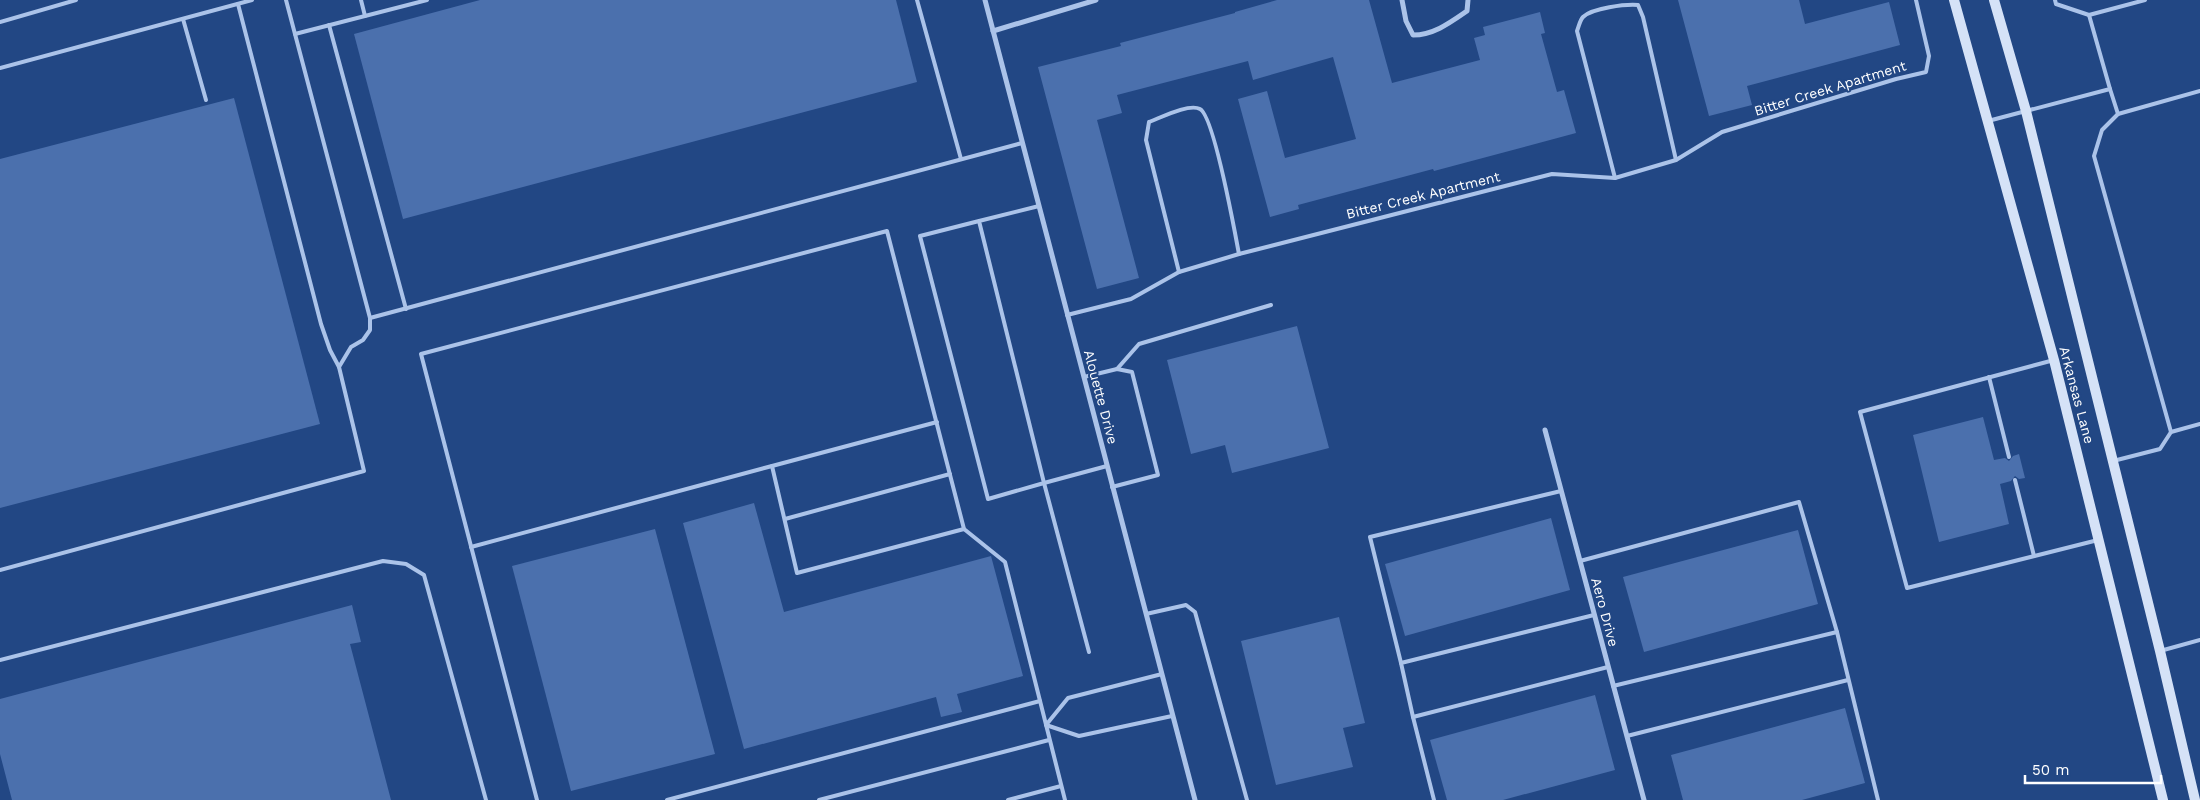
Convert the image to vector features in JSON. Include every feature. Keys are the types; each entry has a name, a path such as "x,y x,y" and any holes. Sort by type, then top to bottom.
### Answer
{"main road":[{"name":"Arkansas Lane","path":"1954,0 2054,360 2100,539 2163,800"},
{"name":"Arkansas Lane","path":"1994,0 2026,112 2160,651 2195,800"}],"street":[{"name":"Alouette Drive","path":"985,0 1195,800"},
{"path":"993,31 1096,0"},
{"path":"1402,0 1406,21 1413,35 1423,35 1443,27 1468,11 1468,0"},
{"name":"Aero Drive","path":"1545,430 1644,800"}],"lane":[{"path":"0,22 76,0"},
{"path":"0,68 252,0"},
{"path":"286,0 370,318 370,330 363,340 351,347 339,367"},
{"path":"361,0 365,16"},
{"path":"295,34 428,0"},
{"path":"917,0 962,159"},
{"name":"Bitter Creek Apartment","path":"1067,316 1131,299 1179,272 1239,254 1552,174 1614,178 1676,160 1722,132 1896,79 1926,72 1929,56 1916,0"},
{"path":"2055,0 2056,4 2089,16 2145,0"},
{"path":"0,570 364,472 339,367 320,324 238,4"},
{"path":"1614,178 1577,31 1581,18 1588,13 1628,4 1638,5 1643,18 1676,160"},
{"path":"2089,16 2118,114"},
{"path":"184,19 206,100"},
{"path":"329,25 406,308"},
{"path":"1988,121 2110,89"},
{"path":"2171,432 2094,156 2102,130 2118,114 2200,91"},
{"path":"1179,272 1146,140 1149,122 1172,113 1191,108 1200,108 1205,113 1213,133 1239,254"},
{"path":"370,318 1022,143"},
{"path":"1039,206 920,236 988,499 1107,466"},
{"path":"979,221 1044,483 1089,652"},
{"path":"536,800 421,354 887,231 964,528 1005,562 1065,800"},
{"path":"1117,370 1139,344 1271,305"},
{"path":"2054,360 1860,412 1879,491 1907,588 2100,539"},
{"path":"1084,377 1117,370 1132,372 1158,475 1112,487"},
{"path":"1989,377 2009,456"},
{"path":"471,547 937,422"},
{"path":"2113,461 2160,449 2171,432 2200,424"},
{"path":"772,466 797,573 964,528"},
{"path":"785,518 950,474"},
{"path":"2015,480 2034,556"},
{"path":"1434,800 1370,537 1561,491"},
{"path":"1580,561 1799,502 1837,632 1878,800"},
{"path":"0,660 383,561 406,564 424,575 486,800"},
{"path":"1146,614 1186,605 1194,612 1248,800"},
{"path":"1401,663 1594,615"},
{"path":"1613,686 1837,632"},
{"path":"2160,651 2200,640"},
{"path":"1413,717 1608,667"},
{"path":"1046,725 1068,698 1162,674"},
{"path":"1627,736 1848,680"},
{"path":"667,800 1040,702"},
{"path":"1046,725 1079,736 1172,716"},
{"path":"819,800 1050,740"},
{"path":"1008,800 1061,786"}],"building":[{"path":"480,0 896,0 917,82 403,219 354,34"},
{"path":"1277,0 1369,0 1392,83 1480,60 1474,38 1485,35 1483,27 1540,12 1545,33 1541,34 1557,92 1564,90 1576,133 1298,205 1299,209 1270,217 1238,99 1267,91 1285,158 1356,139 1333,57 1253,80 1248,61 1117,95 1122,113 1097,120 1139,278 1097,289 1038,67 1121,46 1120,43"},
{"path":"1678,0 1799,0 1805,24 1889,2 1900,45 1747,86 1752,105 1709,116"},
{"path":"234,98 320,424 0,508 0,159"},
{"path":"1297,326 1329,448 1232,473 1225,445 1191,454 1167,360"},
{"path":"1983,417 1994,460 2005,458 2009,461 2013,456 2019,454 2025,478 2019,479 2015,476 2011,481 2000,484 2009,524 1939,542 1913,435"},
{"path":"754,503 784,612 991,556 1023,676 957,694 962,712 941,717 936,697 744,749 683,523"},
{"path":"1551,518 1570,590 1405,636 1385,564"},
{"path":"655,529 715,754 571,791 512,566"},
{"path":"1798,530 1818,604 1644,652 1623,577"},
{"path":"352,605 361,642 350,644 391,800 12,800 0,754 0,699"},
{"path":"1339,617 1365,723 1343,728 1353,767 1276,785 1241,641"},
{"path":"1595,695 1615,770 1503,800 1447,800 1430,740"},
{"path":"1845,708 1865,783 1802,800 1683,800 1671,755"}]}
